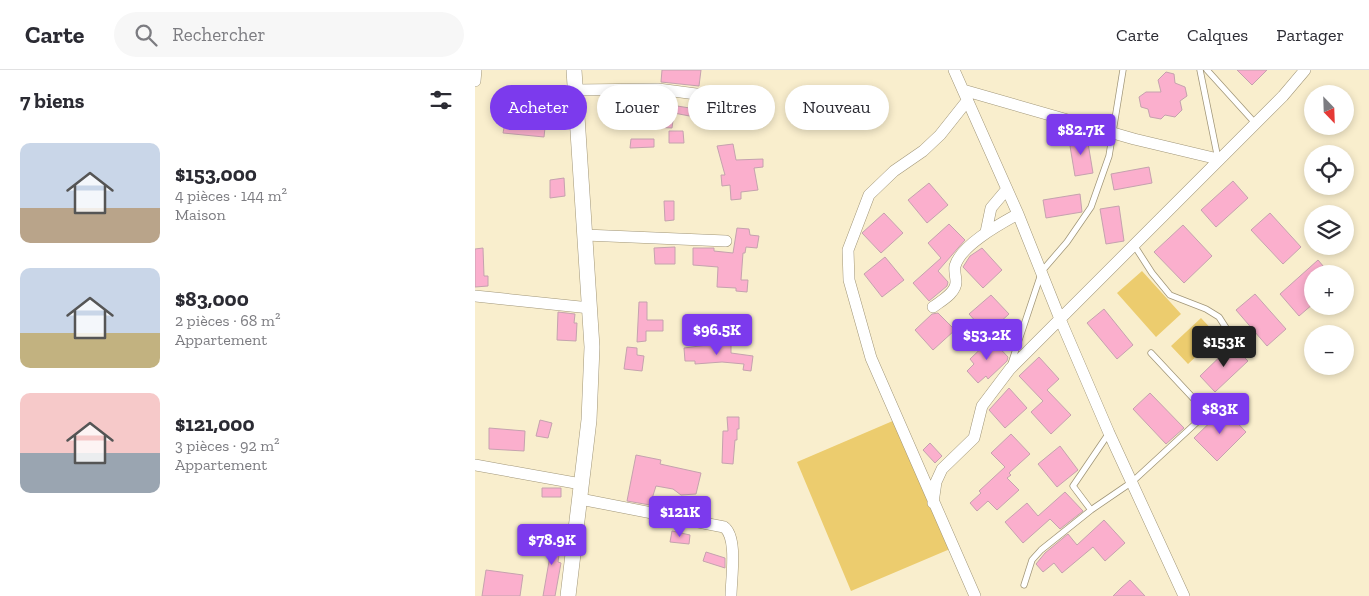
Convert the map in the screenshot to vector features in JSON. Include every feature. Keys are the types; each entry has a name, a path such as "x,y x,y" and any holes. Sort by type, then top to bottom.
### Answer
{"street":[{"path":"475,81 476,70"},
{"path":"575,70 576,85"},
{"path":"954,70 1018,214 1060,319 1109,433 1184,596"},
{"path":"933,503 936,482 942,469 974,438 982,406 1010,369 1283,96 1305,70"},
{"path":"587,90 658,89 688,93"},
{"path":"963,90 1114,133 1218,159"},
{"path":"967,101 923,151 894,171 869,195 848,250 849,280 871,358 975,596"},
{"path":"568,596 581,492 591,383 590,308 578,130"},
{"path":"986,232 991,208 1007,189"},
{"path":"933,308 953,291 956,284 955,266 961,256 986,232 1018,214"},
{"path":"585,235 725,241"},
{"path":"475,296 590,308"},
{"path":"475,465 724,527 731,536 731,596"}],"lane":[{"path":"1010,369 1042,271 1067,242 1091,206 1109,156 1123,70"},
{"path":"1200,70 1218,159"},
{"path":"1207,70 1255,122"},
{"path":"1134,245 1152,274 1170,295 1213,313 1219,317 1228,331"},
{"path":"1024,585 1032,560 1041,550 1091,510 1132,482 1207,413 1151,353"},
{"path":"1091,510 1073,486 1109,433"}],"shaded area":[{"path":"1142,271 1181,314 1156,337 1117,293"},
{"path":"1201,318 1218,336 1188,364 1171,346"},
{"path":"895,420 950,549 851,591 797,462"}],"building":[{"path":"662,70 701,70 699,85 661,82"},
{"path":"1237,70 1267,70 1252,85"},
{"path":"1166,72 1174,74 1175,83 1185,87 1187,96 1180,101 1182,110 1175,117 1165,115 1161,119 1150,117 1148,109 1141,107 1139,97 1146,92 1161,92 1158,80"},
{"path":"678,106 688,108 688,116 678,114"},
{"path":"504,130 545,130 544,137 503,133"},
{"path":"669,131 683,131 684,143 669,143"},
{"path":"1087,137 1093,173 1075,176 1069,140"},
{"path":"631,139 654,139 654,147 630,148"},
{"path":"733,144 736,160 763,159 763,167 754,168 758,190 741,192 741,199 731,200 730,185 722,186 721,175 725,175 717,146"},
{"path":"1149,167 1152,183 1114,190 1111,174"},
{"path":"564,178 565,196 550,198 550,180"},
{"path":"1233,181 1248,198 1216,227 1201,210"},
{"path":"929,183 948,205 927,223 908,200"},
{"path":"1080,194 1082,212 1046,218 1043,200"},
{"path":"664,201 674,201 674,220 665,221"},
{"path":"1119,206 1124,241 1106,244 1100,209"},
{"path":"884,213 903,233 881,253 862,233"},
{"path":"1270,213 1301,247 1283,264 1251,230"},
{"path":"949,224 965,240 938,271 948,282 947,286 929,301 913,283 941,258 928,243"},
{"path":"1183,225 1212,256 1184,283 1154,252"},
{"path":"737,228 749,229 750,235 759,236 757,248 746,247 745,253 743,253 741,280 748,280 747,292 736,291 736,288 717,287 718,267 693,265 693,248 714,248 714,251 733,253"},
{"path":"675,247 675,264 655,264 654,248"},
{"path":"483,248 484,276 488,276 488,286 475,287 475,249"},
{"path":"982,248 1002,270 983,288 963,267 970,256"},
{"path":"885,257 904,280 882,297 864,274"},
{"path":"1318,260 1322,265 1312,265"},
{"path":"1304,273 1304,312 1299,316 1280,294"},
{"path":"1255,294 1286,329 1267,346 1236,310"},
{"path":"991,295 1009,314 987,334 969,314"},
{"path":"639,302 647,302 647,320 663,320 663,331 646,331 646,341 637,342"},
{"path":"1104,309 1133,345 1117,359 1087,323"},
{"path":"558,312 575,314 574,323 577,323 576,341 557,340"},
{"path":"938,313 955,330 933,350 915,330 932,314"},
{"path":"991,339 1008,357 1007,361 988,379 986,376 978,383 967,371 974,364 970,359"},
{"path":"715,344 731,345 731,353 753,356 751,371 743,370 744,364 722,362 695,364 695,361 685,361 684,348"},
{"path":"1232,345 1248,361 1215,392 1200,376"},
{"path":"627,347 637,348 637,355 644,356 642,371 624,369"},
{"path":"1039,357 1059,379 1047,390 1071,415 1051,434 1031,412 1043,401 1019,376"},
{"path":"1009,388 1027,408 1005,428 989,410"},
{"path":"1150,393 1184,428 1166,444 1133,409"},
{"path":"1224,409 1246,432 1217,461 1194,438"},
{"path":"727,417 739,417 739,429 737,429 737,440 735,440 733,464 722,463 723,431 728,431"},
{"path":"540,420 552,423 548,438 536,436"},
{"path":"489,428 525,431 524,451 489,449"},
{"path":"1011,434 1030,454 1009,473 1011,475 1007,478 1019,490 997,510 988,501 977,511 970,503 981,493 979,491 1005,467 991,453"},
{"path":"930,443 942,456 935,463 923,450"},
{"path":"1060,446 1078,470 1057,487 1038,464"},
{"path":"636,455 661,460 660,464 701,473 696,494 681,495 673,489 656,486 650,505 627,501"},
{"path":"542,488 561,488 561,497 542,497"},
{"path":"1065,492 1083,511 1060,529 1050,519 1023,543 1005,522 1027,503 1038,516"},
{"path":"1104,520 1125,543 1105,561 1093,547 1062,573 1054,563 1043,572 1036,564 1045,553 1068,534 1077,545"},
{"path":"672,531 690,535 689,544 670,542"},
{"path":"541,538 561,541 558,562 561,563 555,596 543,596 551,550 539,549"},
{"path":"706,552 725,558 725,568 703,561"},
{"path":"486,570 523,575 520,596 482,596"},
{"path":"1130,580 1145,596 1113,596 1121,588"}]}
